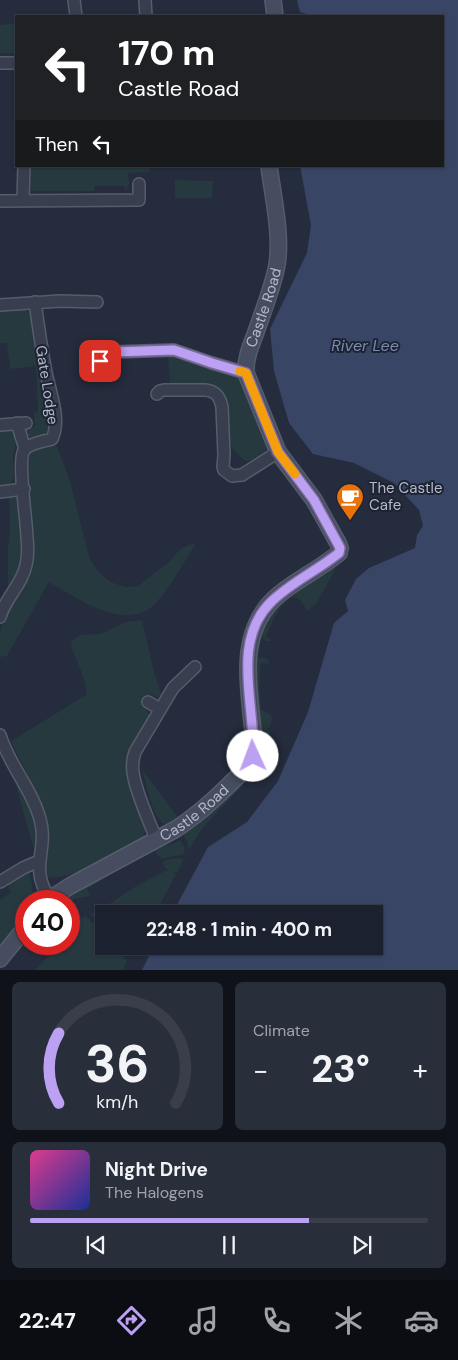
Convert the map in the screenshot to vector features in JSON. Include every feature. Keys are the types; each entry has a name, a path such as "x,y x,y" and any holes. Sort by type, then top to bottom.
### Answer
{"street":[{"path":"74,0 76,15"},
{"path":"145,0 146,15"},
{"path":"273,0 275,15"},
{"path":"0,63 15,63"},
{"path":"24,167 24,200"},
{"name":"Castle Road","path":"64,890 176,829 200,813 231,784 251,761 254,744 248,662 249,648 255,626 271,602 338,555 340,551 314,500 278,452 246,373 248,355 266,304 277,261 277,234 269,167"},
{"path":"0,201 139,200 139,184"},
{"name":"Gate Lodge","path":"24,450 30,446 52,439 56,427 55,412 42,354 35,302"},
{"path":"0,304 97,302"},
{"path":"100,361 104,356 113,352 174,350 246,373"},
{"path":"157,394 164,390 210,390 218,396 222,407 223,467 232,476 242,475 278,452"},
{"path":"0,425 22,423 24,450 22,460 27,539 25,569 20,581 3,601 0,617"},
{"path":"0,492 24,489"},
{"path":"156,839 133,773 132,767 135,752 173,688 195,667"},
{"path":"148,702 160,709"},
{"path":"0,735 5,761 32,800 40,820 42,837 39,861 44,890"},
{"path":"0,882 16,871 39,861"},
{"path":"0,959 15,941"}],"green space":[{"path":"15,23 15,53 0,53 0,25"},
{"path":"31,167 150,167 150,172 128,173 129,185 125,191 125,186 95,186 94,191 31,191"},
{"path":"175,180 213,181 212,198 175,198"},
{"path":"21,309 30,314 37,366 10,369 7,343 0,343 0,311"},
{"path":"168,354 236,376 239,379 266,448 265,452 252,460 245,461 234,451 229,438 226,403 209,386 201,384 170,385"},
{"path":"36,367 38,367 46,398 49,423 44,435 33,438 25,431 27,428 35,426 34,413 38,412"},
{"path":"7,429 17,438 13,456 14,479 7,487 0,488 0,430"},
{"path":"51,445 57,447 70,481 90,560 104,577 113,583 125,587 138,586 170,561 181,548 196,543 161,597 149,609 136,614 122,615 102,610 49,582 7,656 0,657 2,624 32,526 27,455"},
{"path":"9,498 16,498 18,503 21,519 22,549 19,569 8,588 10,526"},
{"path":"334,566 335,570 316,604 307,611 301,601 294,597 288,599 278,612 266,637 272,640 265,640 260,632 261,627 284,595"},
{"path":"142,620 154,672 162,696 157,697 151,694 143,706 150,718 131,752 146,826 144,834 139,841 77,873 55,878 46,877 44,874 48,838 47,821 42,805 11,741 86,695 83,677 71,646 72,641 80,635 100,634 126,622"},
{"path":"262,657 268,660 269,664 261,663 259,686 261,710 272,717 268,730 271,732 250,777 201,830 189,850 187,841 181,832 251,771 254,662"},
{"path":"142,769 179,819 168,824 160,821 150,799"},
{"path":"15,782 34,822 36,831 33,847"},
{"path":"180,840 184,848 183,855 161,859 154,850 133,860 87,889 91,896 80,898 80,890 75,890 165,841 168,846"},
{"path":"169,859 184,859 177,873 172,871 176,874 160,905 108,905 135,887 165,871 170,871 166,869 162,862"},
{"path":"29,872 32,890 15,890 15,928 0,948 0,900 11,892 8,888 10,881"},
{"path":"95,911 95,919 92,916 91,914"},
{"path":"86,916 95,926 95,955 122,955 127,961 123,970 35,970 49,955 80,955 81,918"}],"water":[{"name":"River Lee","path":"297,0 458,0 458,970 142,970 150,955 383,955 383,905 177,905 208,847 247,822 278,781 308,712 334,623 348,611 345,600 356,579 369,568 415,548 417,535 423,526 419,510 394,483 354,463 313,454 289,423 274,371 270,329 307,253 311,225 300,167 444,167 444,15 310,15 300,12"}],"slow traffic":[{"path":"240,371 246,373 278,452 295,474"}],"place":[{"name":"The Castle Cafe","path":"350,521"}],"route":[{"path":"100,361 104,356 113,352 174,350 246,373 278,452 314,500 340,548 339,553 271,602 255,626 249,648 248,662 253,756"}]}
